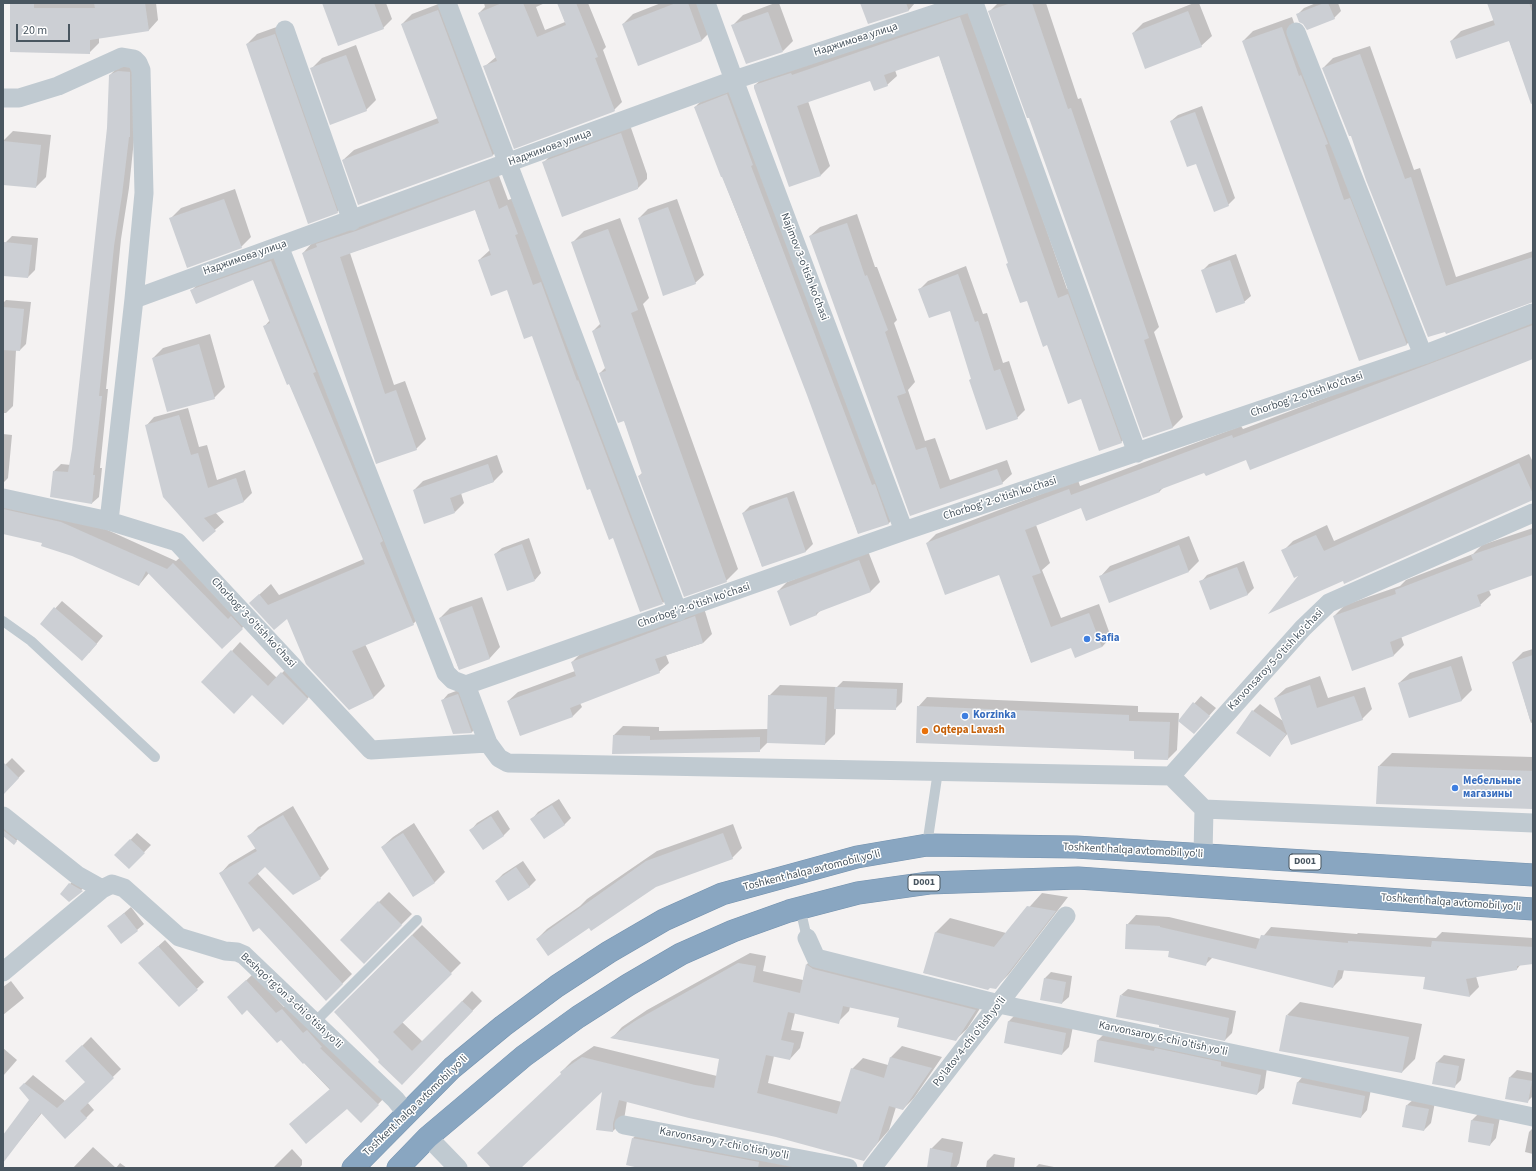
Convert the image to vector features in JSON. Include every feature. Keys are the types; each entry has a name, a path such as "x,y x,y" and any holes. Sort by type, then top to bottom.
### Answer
{"highway":[{"name":"Toshkent halqa avtomobil yo'li","path":"353,1168 452,1068 503,1026 576,973 664,920 722,894 794,873 857,857 927,845 1076,847 1533,875"},
{"path":"1340,896 1342,864"},
{"name":"Toshkent halqa avtomobil yo'li","path":"398,1168 428,1137 524,1056 578,1017 628,985 681,954 733,931 800,908 858,893 929,883 1078,878 1533,909"}],"street":[{"path":"447,3 678,612"},
{"name":"Najimov 3-o'tish ko'chasi","path":"706,3 904,531"},
{"name":"Наджимова улица","path":"134,298 509,164 734,80 968,3"},
{"path":"974,3 1137,453"},
{"path":"285,30 352,221"},
{"path":"1296,32 1423,355"},
{"path":"3,98 19,98 58,86 122,57 129,57 138,63 141,70 144,193 109,521"},
{"path":"279,246 446,674 454,680 466,685 488,743 496,754 508,762 1171,776 1204,809 1533,823"},
{"name":"Chorbog' 2-o'tish ko'chasi","path":"466,685 678,612 904,531 1423,355 1533,313"},
{"name":"Chorbog' 3-o'tish ko'chasi","path":"3,498 109,521 177,542 371,750 488,743"},
{"name":"Karvonsaroy 5-o'tish ko'chasi","path":"1171,776 1303,628 1329,603 1533,514"},
{"path":"1203,855 1204,809"},
{"path":"3,816 77,875 102,889 3,972"},
{"name":"Beshqo'rg'on 3-chi o'tish yo'li","path":"102,889 112,884 124,888 179,936 225,951 237,952 244,955 395,1099 407,1114"},
{"name":"Po'latov 4-chi o'tish yo'li","path":"872,1168 1066,916"},
{"name":"Karvonsaroy 6-chi o'tish yo'li","path":"807,938 816,958 999,1004 1533,1117"},
{"name":"Karvonsaroy 7-chi o'tish yo'li","path":"624,1125 848,1168"},
{"path":"428,1137 458,1168"}],"lane":[{"path":"3,621 31,641 155,757"},
{"path":"927,845 938,771"},
{"path":"800,908 807,938"},
{"path":"315,1022 417,920"}],"building":[{"path":"10,3 34,3 34,8 95,8 94,3 145,3 149,31 90,40 90,54 10,52"},
{"path":"322,3 374,3 384,29 338,46"},
{"path":"502,3 523,3 537,37 566,25 557,3 576,3 598,57 595,58 615,111 514,149 483,66 497,61 478,13"},
{"path":"676,3 688,3 702,41 638,66 622,24"},
{"path":"860,3 906,3 909,11 868,24"},
{"path":"1011,3 1032,3 1068,109 1071,108 1149,338 1144,340 1173,428 1143,438 1029,118 1027,118 988,11"},
{"path":"1324,3 1328,3 1335,19 1307,30 1303,24 1299,22 1296,14"},
{"path":"1487,3 1529,3 1533,15 1533,103 1531,104 1509,41 1456,59 1450,41 1495,25"},
{"path":"438,10 493,156 358,205 342,160 439,123 401,24"},
{"path":"1188,11 1202,47 1145,69 1132,33"},
{"path":"768,12 783,52 746,64 731,25"},
{"path":"960,17 1058,298 1068,294 1122,443 1099,451 1081,399 1068,404 1047,345 1043,347 1027,301 1020,303 939,56 884,75 888,86 874,91 870,81 797,106 821,176 789,187 754,85 791,73 792,75"},
{"path":"1282,27 1299,76 1301,75 1328,144 1325,145 1344,200 1350,198 1407,345 1359,361 1242,41"},
{"path":"275,34 338,213 308,224 246,44"},
{"path":"1360,54 1405,179 1411,177 1446,286 1533,257 1533,302 1446,334 1445,332 1428,337 1366,180 1351,136 1349,136 1322,68"},
{"path":"346,55 367,111 330,125 310,68"},
{"path":"118,71 130,72 130,137 114,246 99,396 102,396 93,475 95,475 92,504 50,497 53,471 68,472 72,449 107,128 109,75"},
{"path":"727,94 753,165 751,166 872,485 875,484 889,524 858,534 807,395 694,107"},
{"path":"1195,112 1229,206 1214,212 1196,164 1187,167 1170,121"},
{"path":"621,133 638,183 638,189 562,217 542,162"},
{"path":"3,141 41,145 36,188 3,185"},
{"path":"489,181 499,209 507,205 518,234 515,235 533,285 541,282 577,381 578,380 663,604 640,612 613,538 609,540 590,489 587,490 532,336 524,339 507,290 491,296 478,260 491,255 475,210 340,257 385,394 396,390 417,450 376,464 302,253 317,247 316,244 356,231"},
{"path":"224,199 242,248 187,268 169,218"},
{"path":"668,207 696,284 663,296 638,218"},
{"path":"847,223 865,276 867,275 888,330 885,332 906,393 897,396 916,450 926,447 940,489 997,469 1003,484 910,516 809,236"},
{"path":"608,229 638,310 631,313 727,582 684,597 638,476 642,474 624,421 618,423 599,373 606,371 592,331 601,327 571,242"},
{"path":"4,242 32,245 28,278 3,276"},
{"path":"1230,260 1245,303 1216,313 1201,270"},
{"path":"271,261 316,372 313,373 383,541 380,543 414,625 352,651 374,698 349,710 306,664 287,619 274,630 249,603 259,594 268,605 365,564 263,326 270,323 253,280 196,304 190,290"},
{"path":"958,274 975,322 978,321 994,371 1000,369 1018,419 986,430 969,380 971,379 950,311 929,318 918,289"},
{"path":"3,307 24,309 20,351 3,350"},
{"path":"1533,325 1533,359 1250,470 1246,460 1206,476 1204,473 1159,490 1160,492 1086,521 1081,508 1025,530 1041,573 1032,576 1051,627 1089,613 1102,647 1075,658 1071,648 1031,663 999,575 945,595 926,543 1069,489 1071,495 1232,435 1233,438"},
{"path":"199,344 215,399 167,412 152,358"},
{"path":"179,415 191,455 198,453 208,488 236,478 244,502 204,518 216,531 203,542 163,497 145,425"},
{"path":"1519,463 1533,494 1533,500 1344,584 1343,581 1268,614 1298,576 1294,578 1281,550 1316,535 1324,551"},
{"path":"488,464 494,482 450,498 455,513 424,524 413,490"},
{"path":"787,497 806,552 762,567 742,513"},
{"path":"3,509 61,522 167,569 173,563 228,619 231,616 243,629 222,649 146,571 139,586 72,556 41,546 42,543 3,534"},
{"path":"1533,534 1533,575 1477,595 1481,606 1390,642 1394,656 1352,671 1333,616 1396,594 1395,590 1473,560 1471,555"},
{"path":"522,544 535,581 507,591 494,554"},
{"path":"1179,545 1189,572 1109,603 1099,576"},
{"path":"859,560 871,592 816,613 817,615 790,626 777,591"},
{"path":"1237,567 1248,595 1210,610 1199,581"},
{"path":"472,606 490,659 459,670 439,618"},
{"path":"54,607 97,644 82,661 40,624"},
{"path":"695,616 703,643 655,659 660,673 570,708 573,717 520,736 507,701 576,676 571,662"},
{"path":"231,650 268,686 281,672 308,699 283,725 252,695 234,714 201,682"},
{"path":"1533,655 1533,719 1530,720 1512,662"},
{"path":"1451,666 1462,701 1409,718 1398,683"},
{"path":"1310,685 1317,708 1354,696 1363,720 1291,745 1274,698"},
{"path":"835,687 897,689 896,710 834,709"},
{"path":"458,694 472,733 453,734 441,700"},
{"path":"768,695 827,697 825,745 767,743"},
{"path":"1193,702 1210,716 1194,734 1178,721"},
{"path":"917,706 1129,715 1129,721 1170,722 1168,760 1134,759 1134,751 916,743"},
{"path":"1252,710 1286,734 1270,757 1236,733"},
{"path":"613,735 650,736 650,740 760,737 760,752 612,754"},
{"path":"3,762 19,778 3,795"},
{"name":"Мебельные магазины","path":"1378,766 1533,771 1533,809 1376,804"},
{"path":"552,805 565,825 544,839 530,819"},
{"path":"283,815 321,879 293,895 265,867 248,883 343,984 326,1001 259,928 253,932 219,873 257,851 247,836"},
{"path":"491,816 504,836 483,850 469,830"},
{"path":"3,830 17,841 14,845 3,836"},
{"path":"403,833 435,883 413,897 381,847"},
{"path":"723,833 733,859 656,887 591,931 589,928 548,956 536,939 646,861"},
{"path":"130,839 145,853 129,869 114,855"},
{"path":"516,867 530,887 508,901 495,881"},
{"path":"69,883 83,891 69,902 60,894"},
{"path":"378,901 402,925 364,964 340,940"},
{"path":"1027,906 1056,911 996,989 990,988 988,990 923,973 935,932 994,947"},
{"path":"124,913 138,931 121,944 107,926"},
{"path":"1126,924 1160,926 1256,949 1261,935 1348,943 1348,941 1431,947 1432,941 1533,947 1533,964 1517,966 1517,970 1466,979 1470,997 1423,989 1425,977 1338,970 1333,988 1208,957 1206,966 1168,957 1169,951 1125,949"},
{"path":"412,935 452,974 393,1032 412,1051 462,1001 473,1011 402,1085 378,1062 379,1060 334,1012"},
{"path":"158,946 198,990 179,1007 138,963"},
{"path":"738,963 756,966 753,982 800,993 806,964 813,969 976,1010 956,1041 897,1027 899,1018 843,1006 839,1024 788,1012 781,1040 794,1043 790,1060 766,1055 757,1093 837,1114 851,1068 884,1078 890,1057 932,1068 903,1110 889,1106 878,1142 864,1161 776,1137 689,1118 619,1100 613,1123 613,1132 596,1130 602,1092 521,1168 491,1168 477,1153 561,1074 560,1072 582,1057 695,1085 714,1088 719,1059 610,1038 635,1021"},
{"path":"1044,978 1066,982 1062,1004 1040,1000"},
{"path":"246,980 276,1013 282,1009 303,1033 307,1030 322,1047 320,1048 379,1105 361,1123 347,1109 306,1144 289,1124 330,1089 304,1063 303,1064 281,1040 277,1043 247,1010 242,1015 227,997"},
{"path":"1120,995 1229,1018 1225,1041 1159,1027 1159,1025 1116,1017"},
{"path":"1286,1015 1409,1037 1402,1073 1279,1051"},
{"path":"1008,1021 1066,1033 1062,1055 1004,1043"},
{"path":"1097,1040 1154,1051 1155,1048 1221,1062 1221,1066 1261,1075 1257,1095 1094,1062"},
{"path":"82,1045 114,1078 80,1111 87,1118 65,1139 41,1113 3,1163 3,1135 29,1100 19,1088 24,1083 57,1108 85,1082 65,1061"},
{"path":"1436,1062 1459,1066 1455,1088 1432,1084"},
{"path":"1509,1077 1532,1081 1528,1103 1505,1099"},
{"path":"1297,1082 1365,1096 1361,1118 1292,1104"},
{"path":"1406,1105 1429,1109 1424,1131 1402,1127"},
{"path":"1471,1120 1494,1124 1490,1146 1468,1142"},
{"path":"632,1138 759,1162 758,1168 639,1168 626,1165"},
{"path":"930,1148 953,1153 950,1168 927,1168"}],"place":[{"name":"Safia","path":"1087,639"},
{"name":"Korzinka","path":"965,716"},
{"name":"Oqtepa Lavash","path":"925,731"},
{"name":"Мебельные магазины","path":"1455,788"}]}
